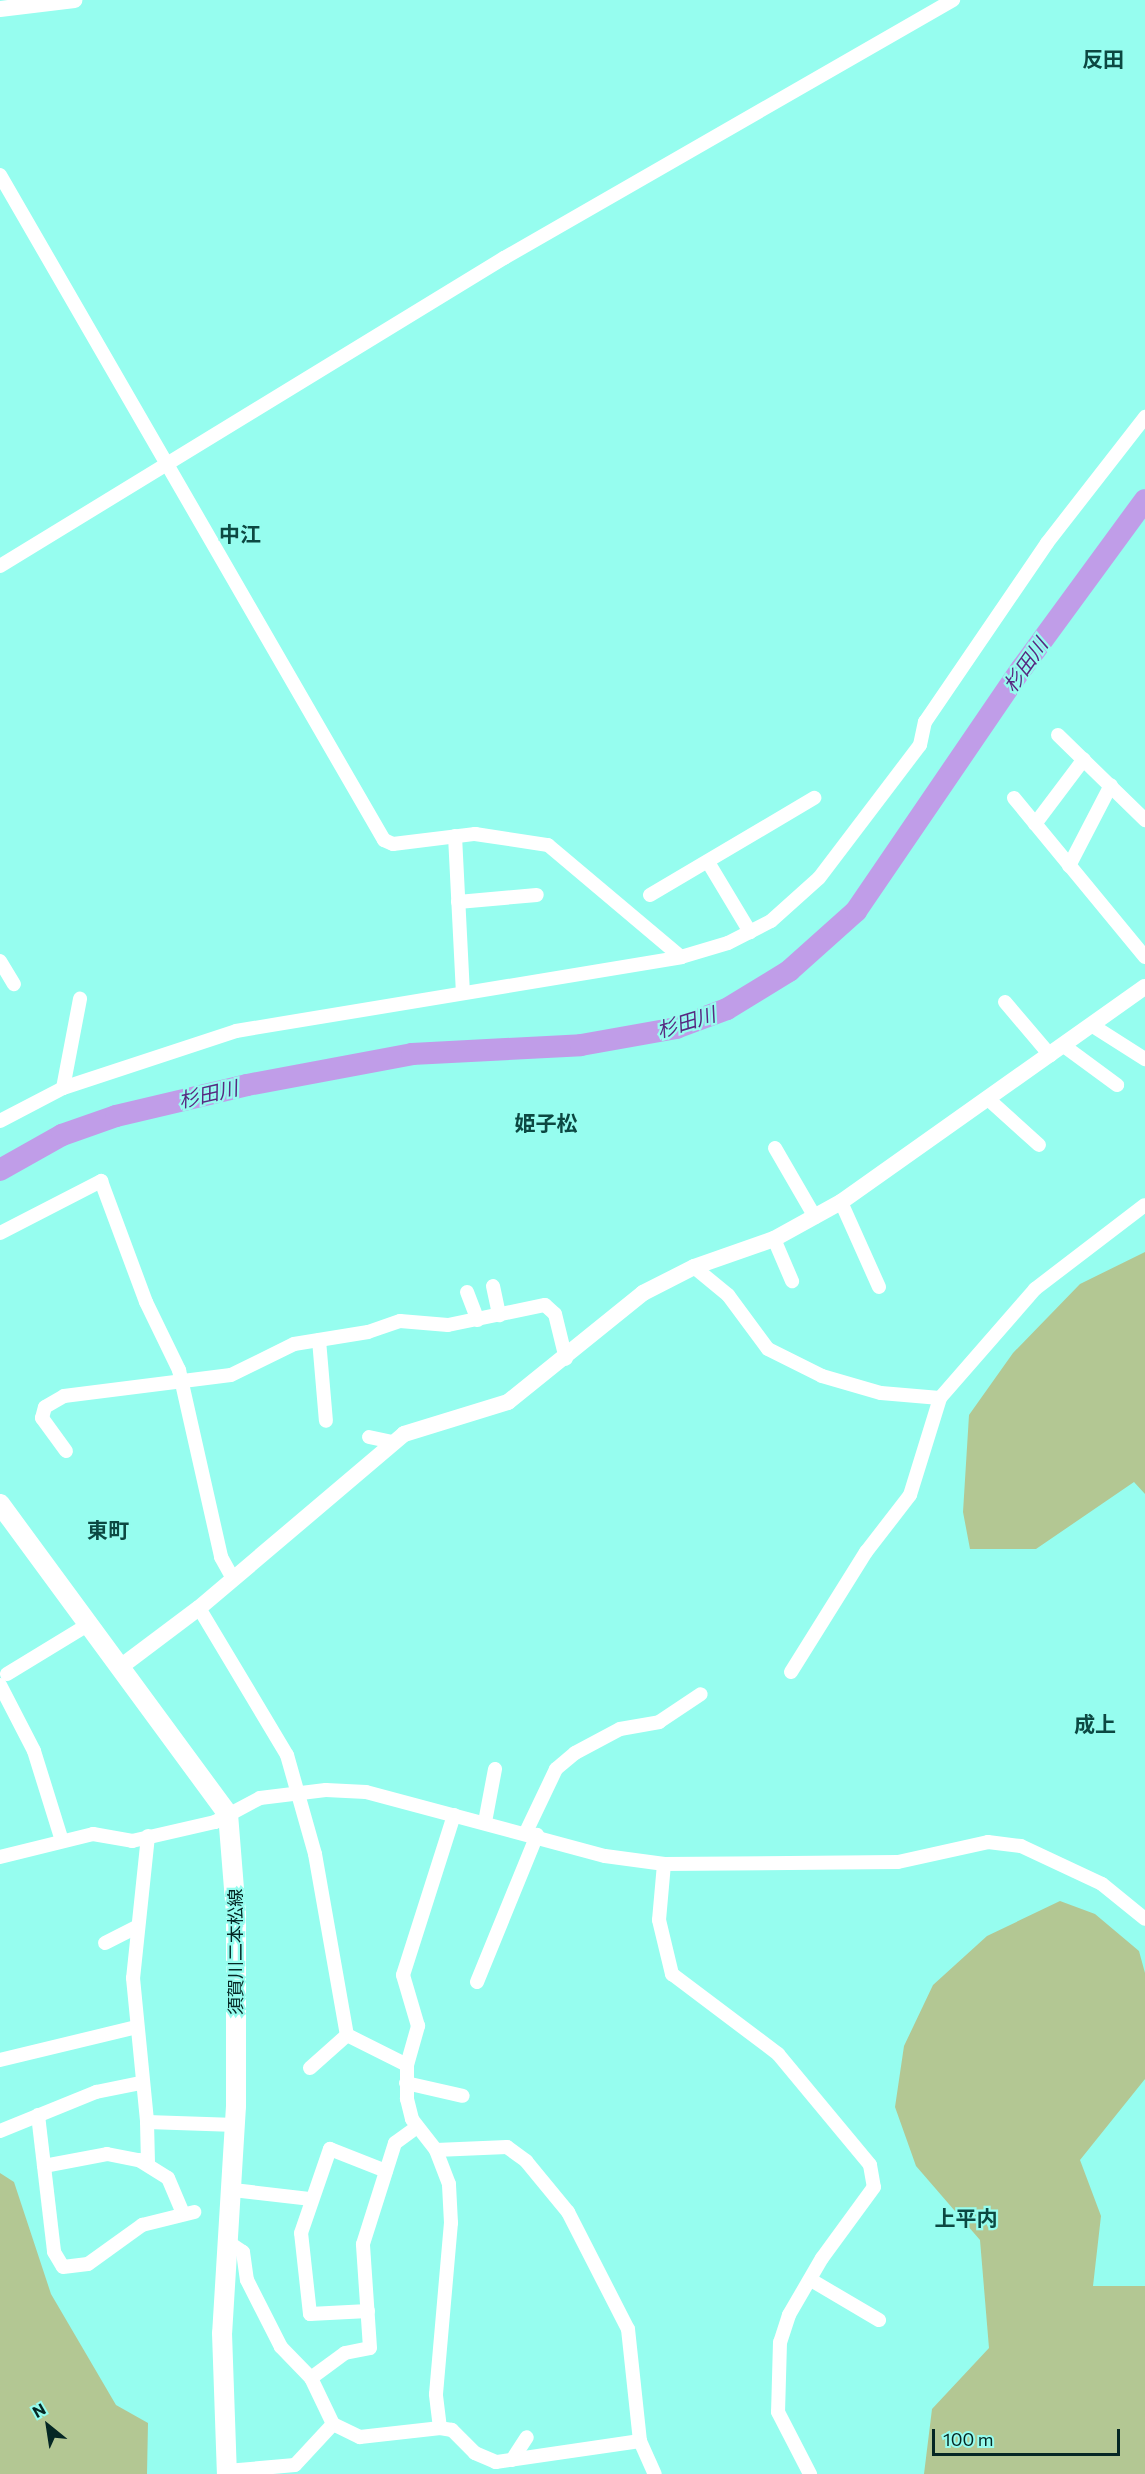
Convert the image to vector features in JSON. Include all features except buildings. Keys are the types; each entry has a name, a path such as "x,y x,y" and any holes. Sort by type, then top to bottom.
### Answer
{"main road":[{"path":"0,1504 123,1665 228,1814"},
{"name":"須賀川二本松線","path":"227,2473 222,2387 236,2125 236,1913 228,1814"}],"street":[{"path":"0,9 74,0"},
{"path":"0,566 504,258 953,0"},
{"path":"0,175 169,463 384,840 393,844 455,836 505,836 548,845 681,957"},
{"path":"0,1121 63,1088 236,1031 681,957 750,932 790,905 843,849 920,745 925,722 1047,543 1145,417"},
{"path":"1058,735 1145,819"},
{"path":"1035,824 1084,759"},
{"path":"1069,866 1111,785"},
{"path":"650,896 814,798"},
{"path":"1014,798 1145,957"},
{"path":"455,836 463,992"},
{"path":"708,862 750,932"},
{"path":"458,902 537,895"},
{"path":"0,961 14,984"},
{"path":"123,1665 199,1608 232,1577 392,1442 420,1427 508,1402 566,1359 643,1293 694,1267 774,1239 841,1202 987,1098 1094,1026 1145,987"},
{"path":"63,1088 80,999"},
{"path":"1005,1002 1050,1056"},
{"path":"1094,1026 1145,1059"},
{"path":"1064,1046 1117,1085"},
{"path":"987,1098 1039,1145"},
{"path":"775,1148 815,1217"},
{"path":"0,1233 101,1181 134,1274 183,1384 221,1557 232,1577"},
{"path":"841,1202 879,1287"},
{"path":"791,1672 866,1552 910,1495 940,1398 1035,1289 1145,1205"},
{"path":"774,1239 792,1281"},
{"path":"694,1267 728,1295 768,1349 822,1376 881,1393 940,1398"},
{"path":"493,1286 499,1315"},
{"path":"467,1292 478,1320"},
{"path":"66,1451 42,1418 45,1407 55,1401 88,1391 183,1384 231,1375 294,1344 400,1320 448,1325 478,1320 540,1304 552,1308 566,1359"},
{"path":"319,1340 326,1421"},
{"path":"369,1437 392,1442"},
{"path":"199,1608 274,1729 300,1792 348,2036"},
{"path":"62,1841 34,1751 3,1680 91,1623"},
{"path":"477,1982 556,1769 575,1753 620,1729 659,1722 701,1694"},
{"path":"485,1822 495,1769"},
{"path":"0,1857 93,1834 132,1841 228,1814 260,1798 300,1792 366,1792 531,1833 605,1856 664,1864 898,1863 988,1842 1021,1846 1066,1863 1132,1905 1145,1919"},
{"path":"440,2428 436,2394 451,2223 449,2184 436,2150 417,2127 406,2083 407,2065 418,2026 404,1983 405,1958 454,1815"},
{"path":"148,1836 132,1978 141,2083 147,2121 148,2164"},
{"path":"664,1864 659,1920 672,1974 778,2054 870,2165 874,2187 789,2315 780,2342 778,2412 810,2474"},
{"path":"105,1943 138,1926"},
{"path":"0,2060 136,2027"},
{"path":"348,2036 407,2065"},
{"path":"310,2068 348,2036"},
{"path":"0,2131 96,2092 141,2083"},
{"path":"406,2083 463,2096"},
{"path":"38,2115 54,2252 69,2271 88,2264 142,2224 188,2212 168,2178 148,2164 107,2154 44,2166"},
{"path":"147,2121 236,2125"},
{"path":"311,2378 345,2353 370,2348 363,2244 396,2143 417,2127"},
{"path":"436,2150 507,2147 568,2212 628,2329 640,2441 655,2474"},
{"path":"368,2311 310,2314 302,2233 311,2199 330,2149 386,2171"},
{"path":"232,2190 311,2199"},
{"path":"228,2242 243,2252 247,2280 281,2347 311,2378 333,2424 360,2437 440,2428 462,2436 485,2460 512,2460 640,2441"},
{"path":"811,2280 879,2320"},
{"path":"227,2473 295,2465 333,2424"},
{"path":"512,2460 527,2437"}],"green space":[{"path":"1145,1252 1145,1494 1134,1482 1036,1549 970,1549 963,1512 969,1415 1013,1353 1080,1284"},
{"path":"1060,1901 1095,1914 1139,1951 1145,1973 1145,2079 1080,2160 1101,2216 1093,2286 1145,2286 1145,2474 924,2474 932,2409 989,2348 980,2240 916,2166 895,2107 904,2046 933,1985 987,1936"},
{"path":"0,2173 14,2182 51,2294 116,2405 148,2423 147,2474 0,2474"}],"waterway":[{"name":"杉田川","path":"0,1170 62,1135 116,1116 247,1085 412,1054 581,1045 676,1028 727,1009 789,971 856,911 1022,668 1145,500"}],"district":[{"name":"反田","path":"1103,59"},
{"name":"中江","path":"240,534"},
{"name":"姫子松","path":"546,1123"},
{"name":"東町","path":"108,1530"},
{"name":"成上","path":"1095,1724"},
{"name":"上平内","path":"966,2218"}]}
